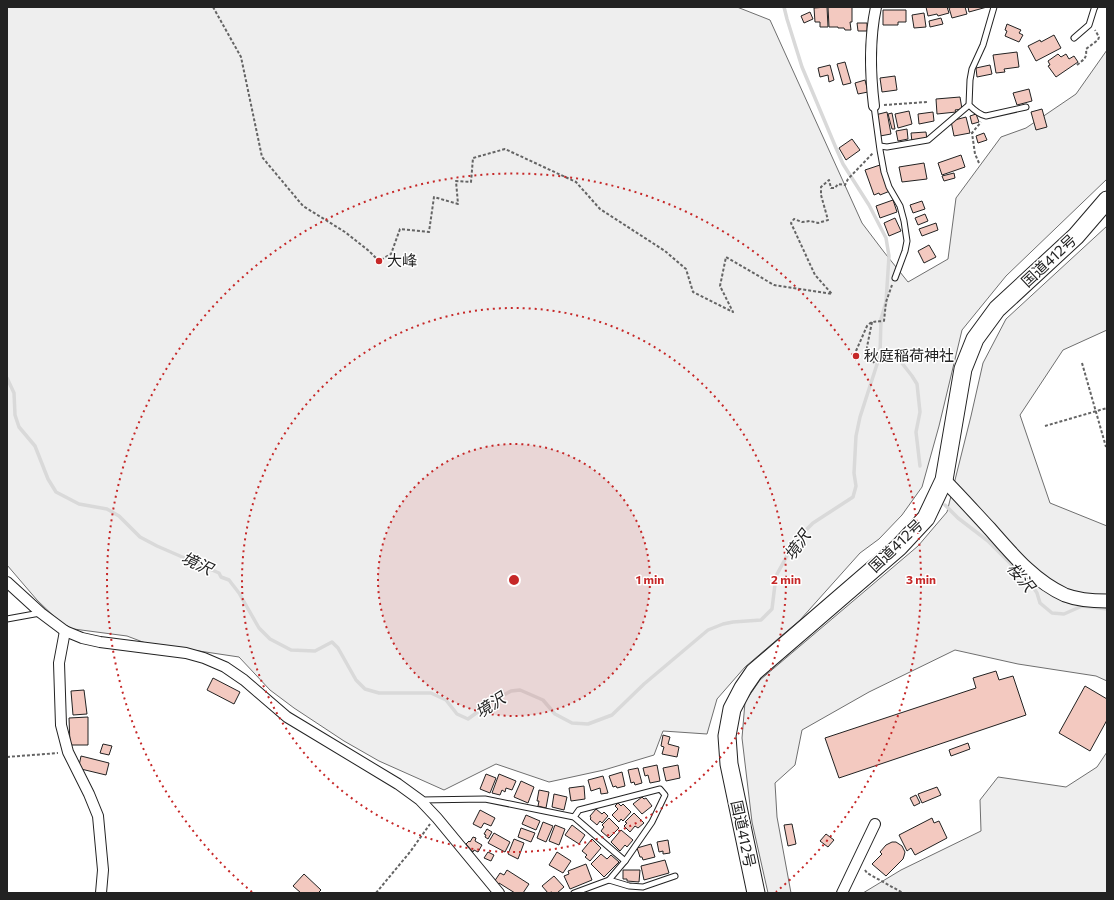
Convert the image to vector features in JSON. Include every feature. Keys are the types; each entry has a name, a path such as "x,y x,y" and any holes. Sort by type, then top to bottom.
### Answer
{"highway":[{"name":"国道412号","path":"756,893 729,764 727,736 732,709 743,688 754,672 899,546 926,518 944,480 963,369 975,339 997,309 1076,236 1107,200"}],"street":[{"path":"874,106 870,77 870,57 871,37 876,7"},
{"path":"944,480 1013,555 1049,587 1066,595 1081,599 1107,601"},
{"path":"7,582 41,613 65,631 82,638 100,642 186,653 217,663 234,672 287,716 398,784 420,800 437,818 499,893"},
{"path":"65,631 59,663 61,725 68,752 98,816 103,870 102,893"},
{"path":"842,893 875,824"}],"lane":[{"path":"880,146 886,147 928,140 968,105 972,69 983,45 994,7"},
{"path":"1074,38 1089,25 1095,7"},
{"path":"968,105 983,116 1026,107"},
{"path":"874,106 884,172 889,187 900,206 907,241 895,278"},
{"path":"7,620 41,613"},
{"path":"574,817 579,810 660,789 665,795 652,822 625,861 609,880 574,893"},
{"path":"420,800 485,799 574,817 625,861"},
{"path":"609,880 629,886 643,887 675,876"}],"path":[{"path":"212,7 241,57 262,157 303,206 345,232 379,261 391,254 400,229 429,232 434,197 458,204 456,181 471,182 473,158 506,149 576,182 600,209 665,251 686,269 693,292 733,312 720,286 726,257 774,285 832,294 815,275 791,222 794,219 802,222 810,221 818,223 828,220 821,195 821,186 829,180 830,188 835,188 838,184 845,185 854,172 875,150"},
{"path":"1077,65 1086,58 1086,49 1098,40 1099,37 1090,23"},
{"path":"874,106 927,102"},
{"path":"979,163 975,154 972,133 982,120 983,116"},
{"path":"856,351 867,326 873,322 884,322 886,302 895,278"},
{"path":"873,322 870,327 867,347 874,363"},
{"path":"1082,363 1106,447"},
{"path":"1045,426 1107,408"},
{"path":"7,758 68,752"},
{"path":"376,893 410,852 428,826 437,818"},
{"path":"855,865 903,893"}],"shaded area":[{"path":"7,7 737,7 770,20 862,223 908,282 948,259 956,198 1001,137 1026,128 1076,94 1107,50 1107,179 1006,276 962,330 939,426 922,487 902,515 879,539 860,553 800,620 745,667 717,699 707,734 663,731 654,755 604,770 549,782 496,764 444,790 379,761 344,741 294,708 270,690 239,657 156,647 127,636 66,628 37,600 7,565"},
{"path":"1107,226 1107,330 1063,350 1020,415 1050,503 1107,526 1107,681 1096,676 1018,664 955,650 869,692 802,730 795,765 775,783 777,817 791,893 768,893 752,822 742,738 745,702 760,680 918,546 947,512 983,363 1006,319"},
{"path":"1107,752 1107,893 863,893 901,870 981,831 980,800 998,777 1066,787 1097,767"}],"building":[{"path":"827,7 828,27 820,27 820,22 815,22 814,8"},
{"path":"828,7 852,7 852,22 850,22 851,30 845,30 844,28 838,27 829,27"},
{"path":"926,7 947,7 949,13 938,16 937,14 928,16"},
{"path":"965,7 967,14 952,18 949,8"},
{"path":"968,7 987,7 969,12"},
{"path":"883,10 906,10 906,22 898,22 898,25 883,25"},
{"path":"810,12 813,19 804,23 801,16"},
{"path":"924,13 926,27 914,28 912,15"},
{"path":"941,18 943,24 930,27 929,21"},
{"path":"857,23 867,23 867,31 858,31"},
{"path":"1007,24 1021,30 1019,33 1023,35 1019,42 1005,36"},
{"path":"1054,35 1061,48 1036,61 1028,46 1040,40 1041,42"},
{"path":"1017,52 1019,67 1004,69 1005,72 996,73 993,55"},
{"path":"1058,54 1061,57 1066,54 1069,59 1074,56 1078,62 1056,77 1048,66 1050,65 1048,61"},
{"path":"845,62 851,83 843,85 837,64"},
{"path":"830,65 834,80 829,82 828,75 820,77 818,68"},
{"path":"990,65 992,74 977,77 976,68"},
{"path":"895,76 897,90 882,92 880,78"},
{"path":"865,80 868,92 858,94 855,83"},
{"path":"1029,89 1032,101 1017,105 1013,93"},
{"path":"960,97 962,109 955,110 956,112 937,114 936,99"},
{"path":"1042,109 1047,127 1036,130 1031,112"},
{"path":"909,111 912,124 898,128 895,114"},
{"path":"887,112 891,134 880,136 875,115"},
{"path":"933,112 934,121 919,124 918,114"},
{"path":"892,113 895,129 892,129 888,114"},
{"path":"976,114 979,122 972,124 970,116"},
{"path":"966,117 970,133 954,136 951,121"},
{"path":"907,129 908,139 898,141 896,131"},
{"path":"926,132 927,140 912,142 911,133"},
{"path":"984,133 987,140 978,143 976,136"},
{"path":"852,139 860,150 846,160 839,148"},
{"path":"961,155 965,167 942,175 938,163"},
{"path":"924,163 927,179 902,182 899,167"},
{"path":"880,165 890,191 880,195 879,193 874,195 865,170"},
{"path":"954,173 955,178 944,181 942,176"},
{"path":"893,200 897,212 880,218 876,206"},
{"path":"922,201 925,209 913,213 910,205"},
{"path":"925,214 928,221 918,225 915,218"},
{"path":"895,218 901,231 889,236 884,223"},
{"path":"936,223 938,230 922,236 919,229"},
{"path":"929,245 936,257 924,263 918,251"},
{"path":"996,671 999,680 1013,676 1026,715 839,778 825,738 976,688 973,678"},
{"path":"213,678 240,692 234,704 207,690"},
{"path":"1085,686 1107,699 1107,720 1090,751 1059,733"},
{"path":"84,690 87,714 73,715 71,691"},
{"path":"88,717 88,745 70,745 69,718"},
{"path":"663,735 670,737 668,744 679,747 677,757 662,754 664,747 661,746"},
{"path":"968,743 970,749 951,756 949,750"},
{"path":"103,744 112,746 109,755 100,753"},
{"path":"81,756 109,763 106,775 81,769 79,766"},
{"path":"657,765 660,781 650,783 648,775 645,776 643,768"},
{"path":"678,765 680,778 666,781 663,768"},
{"path":"638,768 642,783 635,785 634,782 631,783 628,770"},
{"path":"622,772 625,786 617,788 616,786 613,787 609,776"},
{"path":"486,774 496,778 490,793 480,789"},
{"path":"499,774 516,781 512,790 506,788 505,792 502,790 500,795 492,793"},
{"path":"603,776 608,793 601,794 600,788 591,791 588,780"},
{"path":"521,781 534,787 528,803 514,797"},
{"path":"584,786 585,799 571,801 569,788"},
{"path":"937,787 941,795 922,803 918,794"},
{"path":"539,790 549,792 546,808 538,806 539,801 537,801"},
{"path":"554,794 567,797 564,810 552,807"},
{"path":"916,795 920,803 914,806 910,798"},
{"path":"642,797 644,799 646,798 652,806 642,814 633,804"},
{"path":"618,803 621,806 623,804 631,812 623,821 621,819 619,822 612,815 618,809 615,806"},
{"path":"596,809 602,814 604,812 608,816 602,823 600,821 597,825 590,819 590,816"},
{"path":"480,810 495,818 491,826 484,823 481,828 473,824"},
{"path":"634,813 644,823 638,828 635,826 630,832 624,826 627,823 625,822"},
{"path":"526,815 540,821 536,830 522,824"},
{"path":"609,818 619,828 609,838 601,831 604,827 602,825"},
{"path":"932,818 934,823 939,821 947,838 915,855 911,848 907,851 899,835"},
{"path":"543,822 553,826 546,842 537,838"},
{"path":"792,824 796,844 788,846 784,825"},
{"path":"555,825 565,829 559,845 549,841"},
{"path":"572,825 585,835 579,844 565,835"},
{"path":"521,828 535,833 531,842 518,837"},
{"path":"487,829 492,832 488,839 484,834"},
{"path":"621,830 633,840 627,847 625,845 620,851 611,842"},
{"path":"494,833 510,842 505,852 488,843"},
{"path":"826,834 834,840 828,847 820,841"},
{"path":"473,837 476,838 475,841 482,845 478,852 474,850 473,852 466,844 469,841 470,842"},
{"path":"514,839 524,843 518,859 508,854"},
{"path":"592,839 601,848 590,861 585,857 587,855 582,851"},
{"path":"668,840 670,853 663,854 663,851 659,852 657,842"},
{"path":"896,842 902,846 905,852 903,859 886,876 872,864 882,854 880,852 886,845"},
{"path":"651,844 655,857 643,860 642,857 640,857 637,848"},
{"path":"488,852 494,855 491,861 484,858"},
{"path":"557,852 571,861 563,873 549,865"},
{"path":"601,854 607,859 611,855 619,862 604,877 591,864"},
{"path":"665,860 669,873 644,880 641,866"},
{"path":"586,864 592,880 570,889 564,876 569,874 568,871"},
{"path":"507,870 529,884 523,893 515,893 499,883 498,885 494,882 500,873 504,875"},
{"path":"623,870 640,870 639,882 627,881 627,879 623,879"},
{"path":"304,874 321,890 318,893 301,893 293,886"},
{"path":"554,876 564,887 557,893 548,893 542,886"}],"waterway":[{"name":"境沢","path":"7,378 14,393 15,415 19,427 35,446 48,479 56,492 79,504 107,509 119,516 140,537 219,573 221,577 229,580 239,593 259,628 270,639 291,650 315,651 332,642 338,648 356,680 365,689 379,693 431,693 446,700 457,714 468,719 490,703 511,691 520,690 543,700 555,714 572,723 588,724 612,715 644,684 708,630 733,622 761,620 772,609 776,576 795,541 813,523 853,497 856,486 854,473 856,436 860,417 880,355 881,319 886,302 889,256 886,238 869,205 843,164 836,148 802,67 784,7"},
{"name":"桜沢","path":"880,349 898,358 917,384 920,412 916,432 920,466"},
{"name":"桜沢","path":"945,505 958,518 988,541 1031,584 1037,593 1040,603 1052,613 1064,614 1082,606 1107,609"}],"place":[{"name":"大峰","path":"379,261"},
{"name":"秋庭稲荷神社","path":"856,356"}]}
